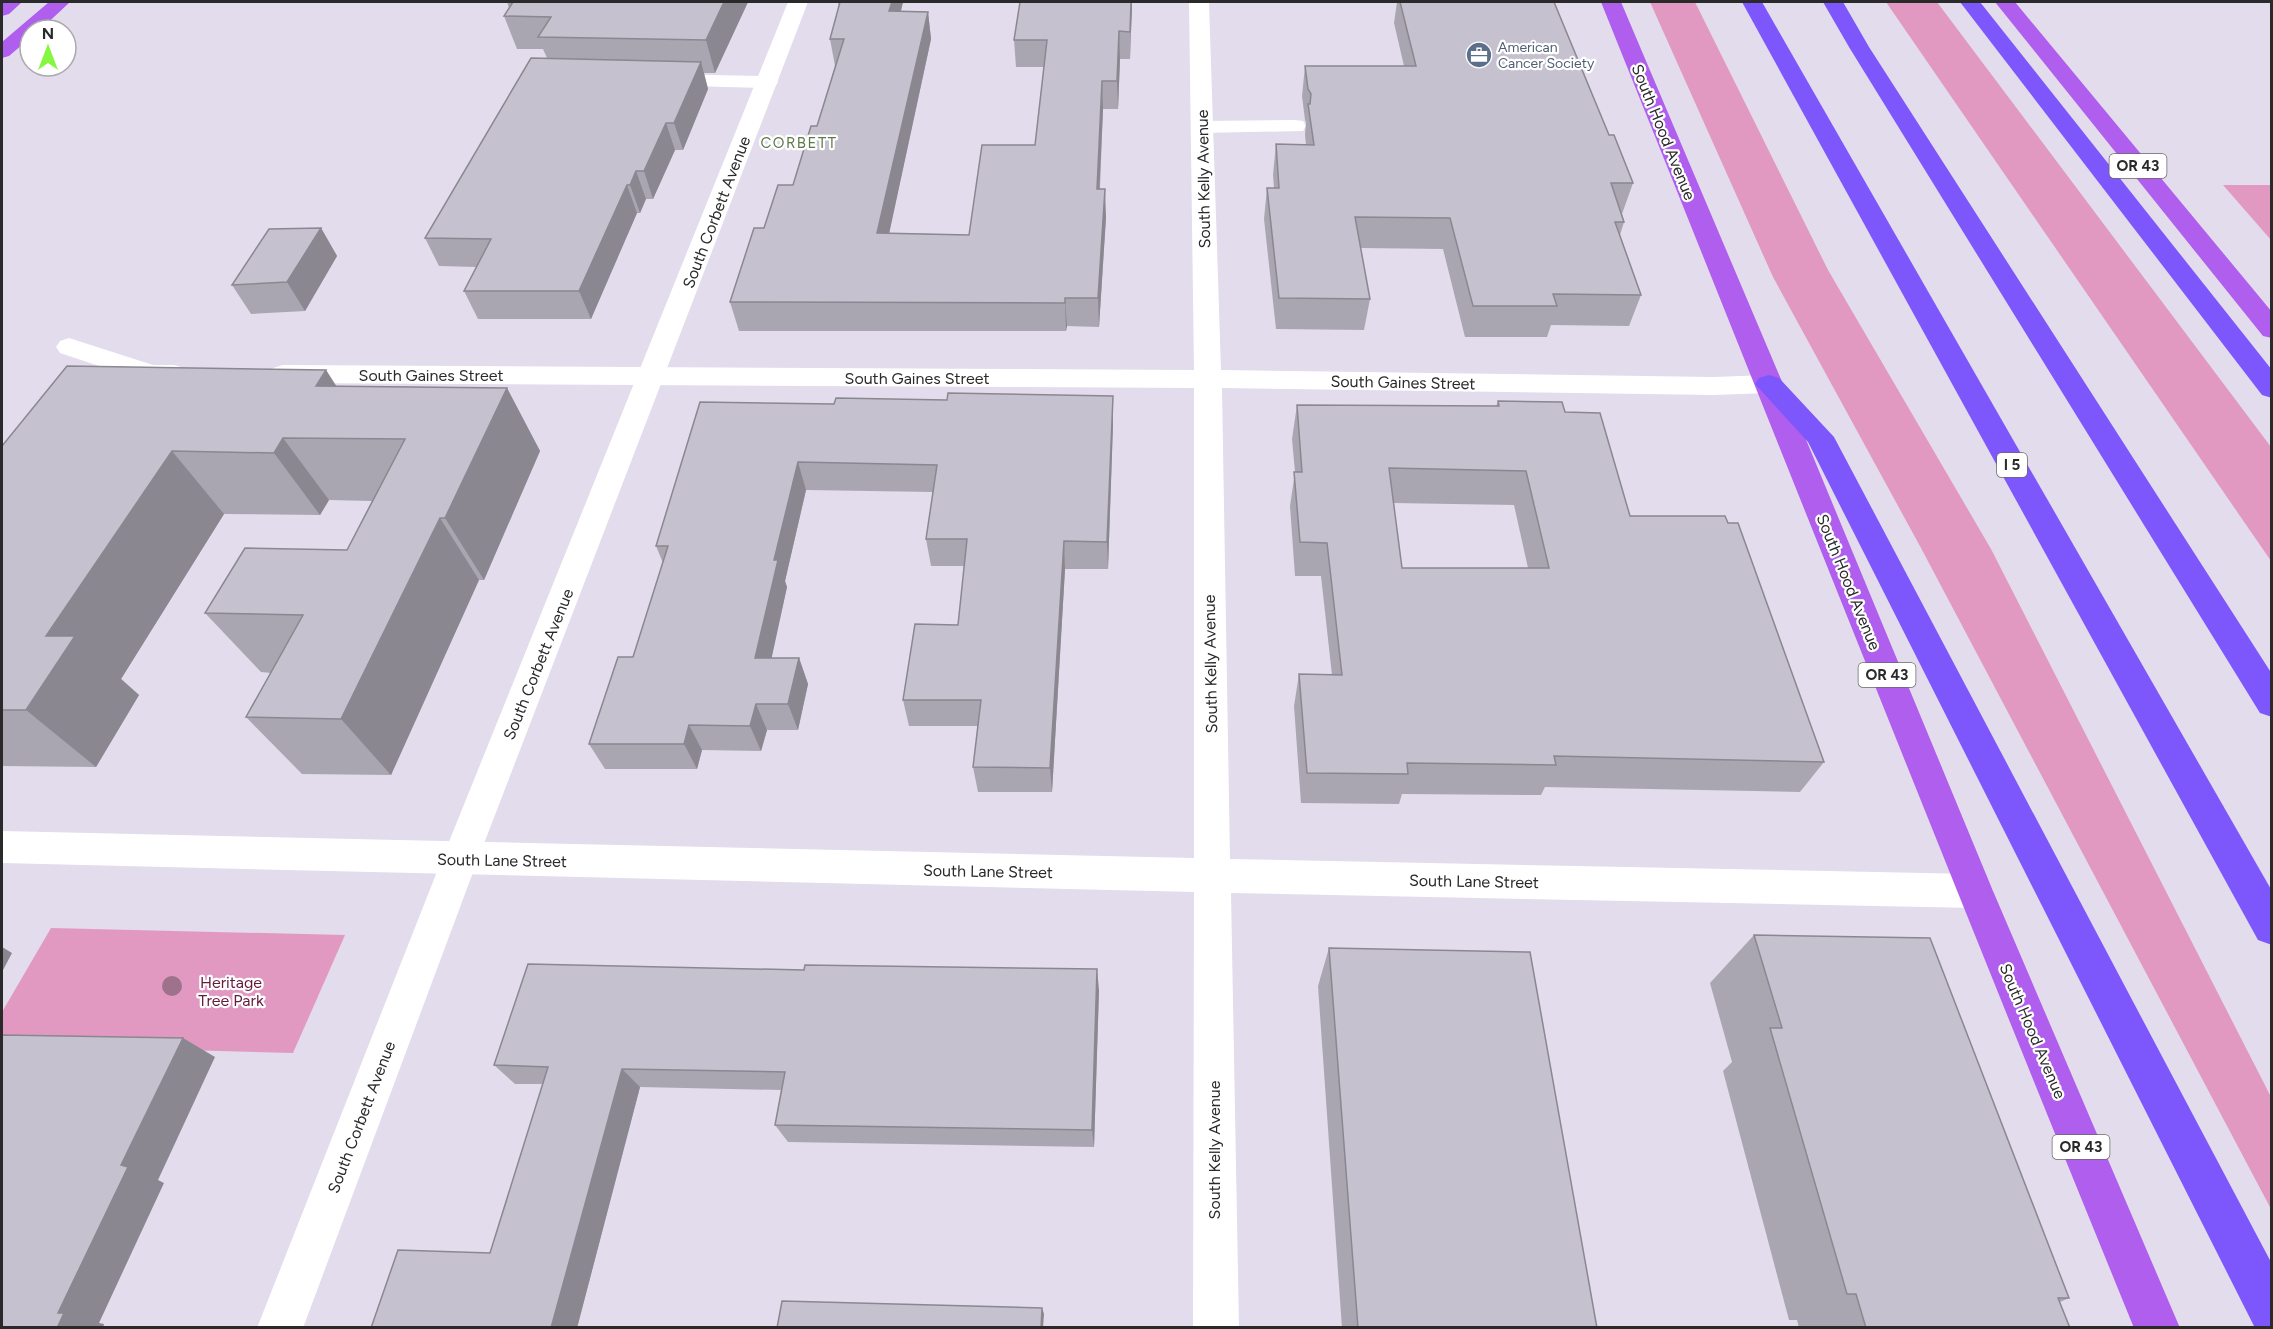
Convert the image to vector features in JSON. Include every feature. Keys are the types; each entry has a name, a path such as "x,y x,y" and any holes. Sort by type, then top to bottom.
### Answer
{"highway":[{"name":"I 5","path":"1752,2 2271,928"},
{"path":"1833,2 1865,57 2271,703"},
{"path":"1970,2 2271,389"},
{"path":"1769,384 1820,437 2271,1312"}],"main road":[{"path":"2,10 12,2"},
{"path":"2,52 60,2"},
{"name":"South Hood Avenue","path":"1611,2 1769,384 1974,891 2157,1328"},
{"name":"OR 43","path":"2005,2 2271,330"}],"street":[{"name":"South Corbett Avenue","path":"280,1328 460,859 798,2"},
{"name":"South Kelly Avenue","path":"1199,2 1208,379 1216,1328"},
{"path":"636,80 767,82"},
{"path":"69,347 151,374 199,374"},
{"name":"South Gaines Street","path":"258,374 1208,379 1713,386 1769,384"},
{"name":"South Lane Street","path":"2,847 1212,876 1974,891"}],"lane":[{"path":"1202,127 1295,126"}],"green space":[{"path":"1650,2 1695,2 1828,270 1991,549 2271,1097 2271,1209 1921,548 1773,277"},
{"path":"1886,2 1937,2 2271,447 2271,561"},
{"path":"2223,185 2271,185 2271,240"},
{"name":"Heritage Tree Park","path":"51,928 345,935 293,1053 2,1045 2,1012"}],"building":[{"path":"513,2 724,2 706,40 538,37 551,17 504,16"},
{"path":"840,2 892,2 889,11 928,12 877,233 969,235 982,145 1035,145 1047,40 1014,40 1020,2 1131,2 1130,32 1119,31 1117,81 1102,81 1097,189 1105,189 1098,298 1065,298 1065,303 730,302 754,228 764,228 778,185 793,185 811,126 817,126 844,39 830,39"},
{"path":"1400,2 1554,2 1609,135 1614,135 1633,183 1611,183 1624,222 1615,222 1641,295 1553,294 1557,306 1473,306 1450,218 1355,217 1370,299 1279,298 1267,188 1279,188 1276,144 1314,145 1308,104 1310,104 1311,94 1308,89 1305,66 1416,66"},
{"path":"531,58 701,62 674,123 666,123 644,171 636,171 630,185 627,185 579,291 464,291 491,239 425,238"},
{"path":"321,228 287,282 232,285 269,229"},
{"path":"67,366 326,370 316,386 507,388 445,518 440,518 341,719 246,717 303,615 205,613 245,548 347,550 405,439 283,438 274,453 172,451 46,636 75,636 26,710 2,710 2,446"},
{"path":"948,393 1113,396 1107,542 1064,541 1050,768 973,767 981,700 903,700 915,624 958,625 967,539 926,539 937,465 798,462 774,560 778,560 755,658 799,658 788,704 756,704 750,726 689,725 684,744 589,744 618,657 633,657 668,546 656,546 700,402 834,404 836,398 947,400"},
{"path":"1498,401 1562,402 1565,412 1600,413 1630,516 1725,516 1728,523 1738,523 1824,762 1554,756 1556,765 1407,763 1408,774 1307,773 1299,674 1342,675 1327,543 1300,542 1294,472 1302,472 1297,405 1499,406","holes":["1389,468 1526,471 1549,568 1402,568"]},
{"path":"1754,935 1930,938 2069,1298 2058,1298 2070,1328 1866,1328 1856,1294 1847,1294 1770,1028 1782,1028"},
{"path":"1329,948 1530,952 1597,1328 1358,1328"},
{"path":"528,964 804,970 805,965 1097,969 1092,1130 775,1125 785,1072 622,1069 551,1328 371,1328 398,1250 490,1253 548,1067 494,1065"},
{"path":"2,1035 183,1038 121,1165 128,1167 58,1313 64,1313 57,1328 2,1328"},
{"path":"782,1301 1042,1308 1041,1328 777,1328"}],"place":[{"name":"American Cancer Society","path":"1479,55"}],"district":[{"name":"CORBETT","path":"799,143"}]}
